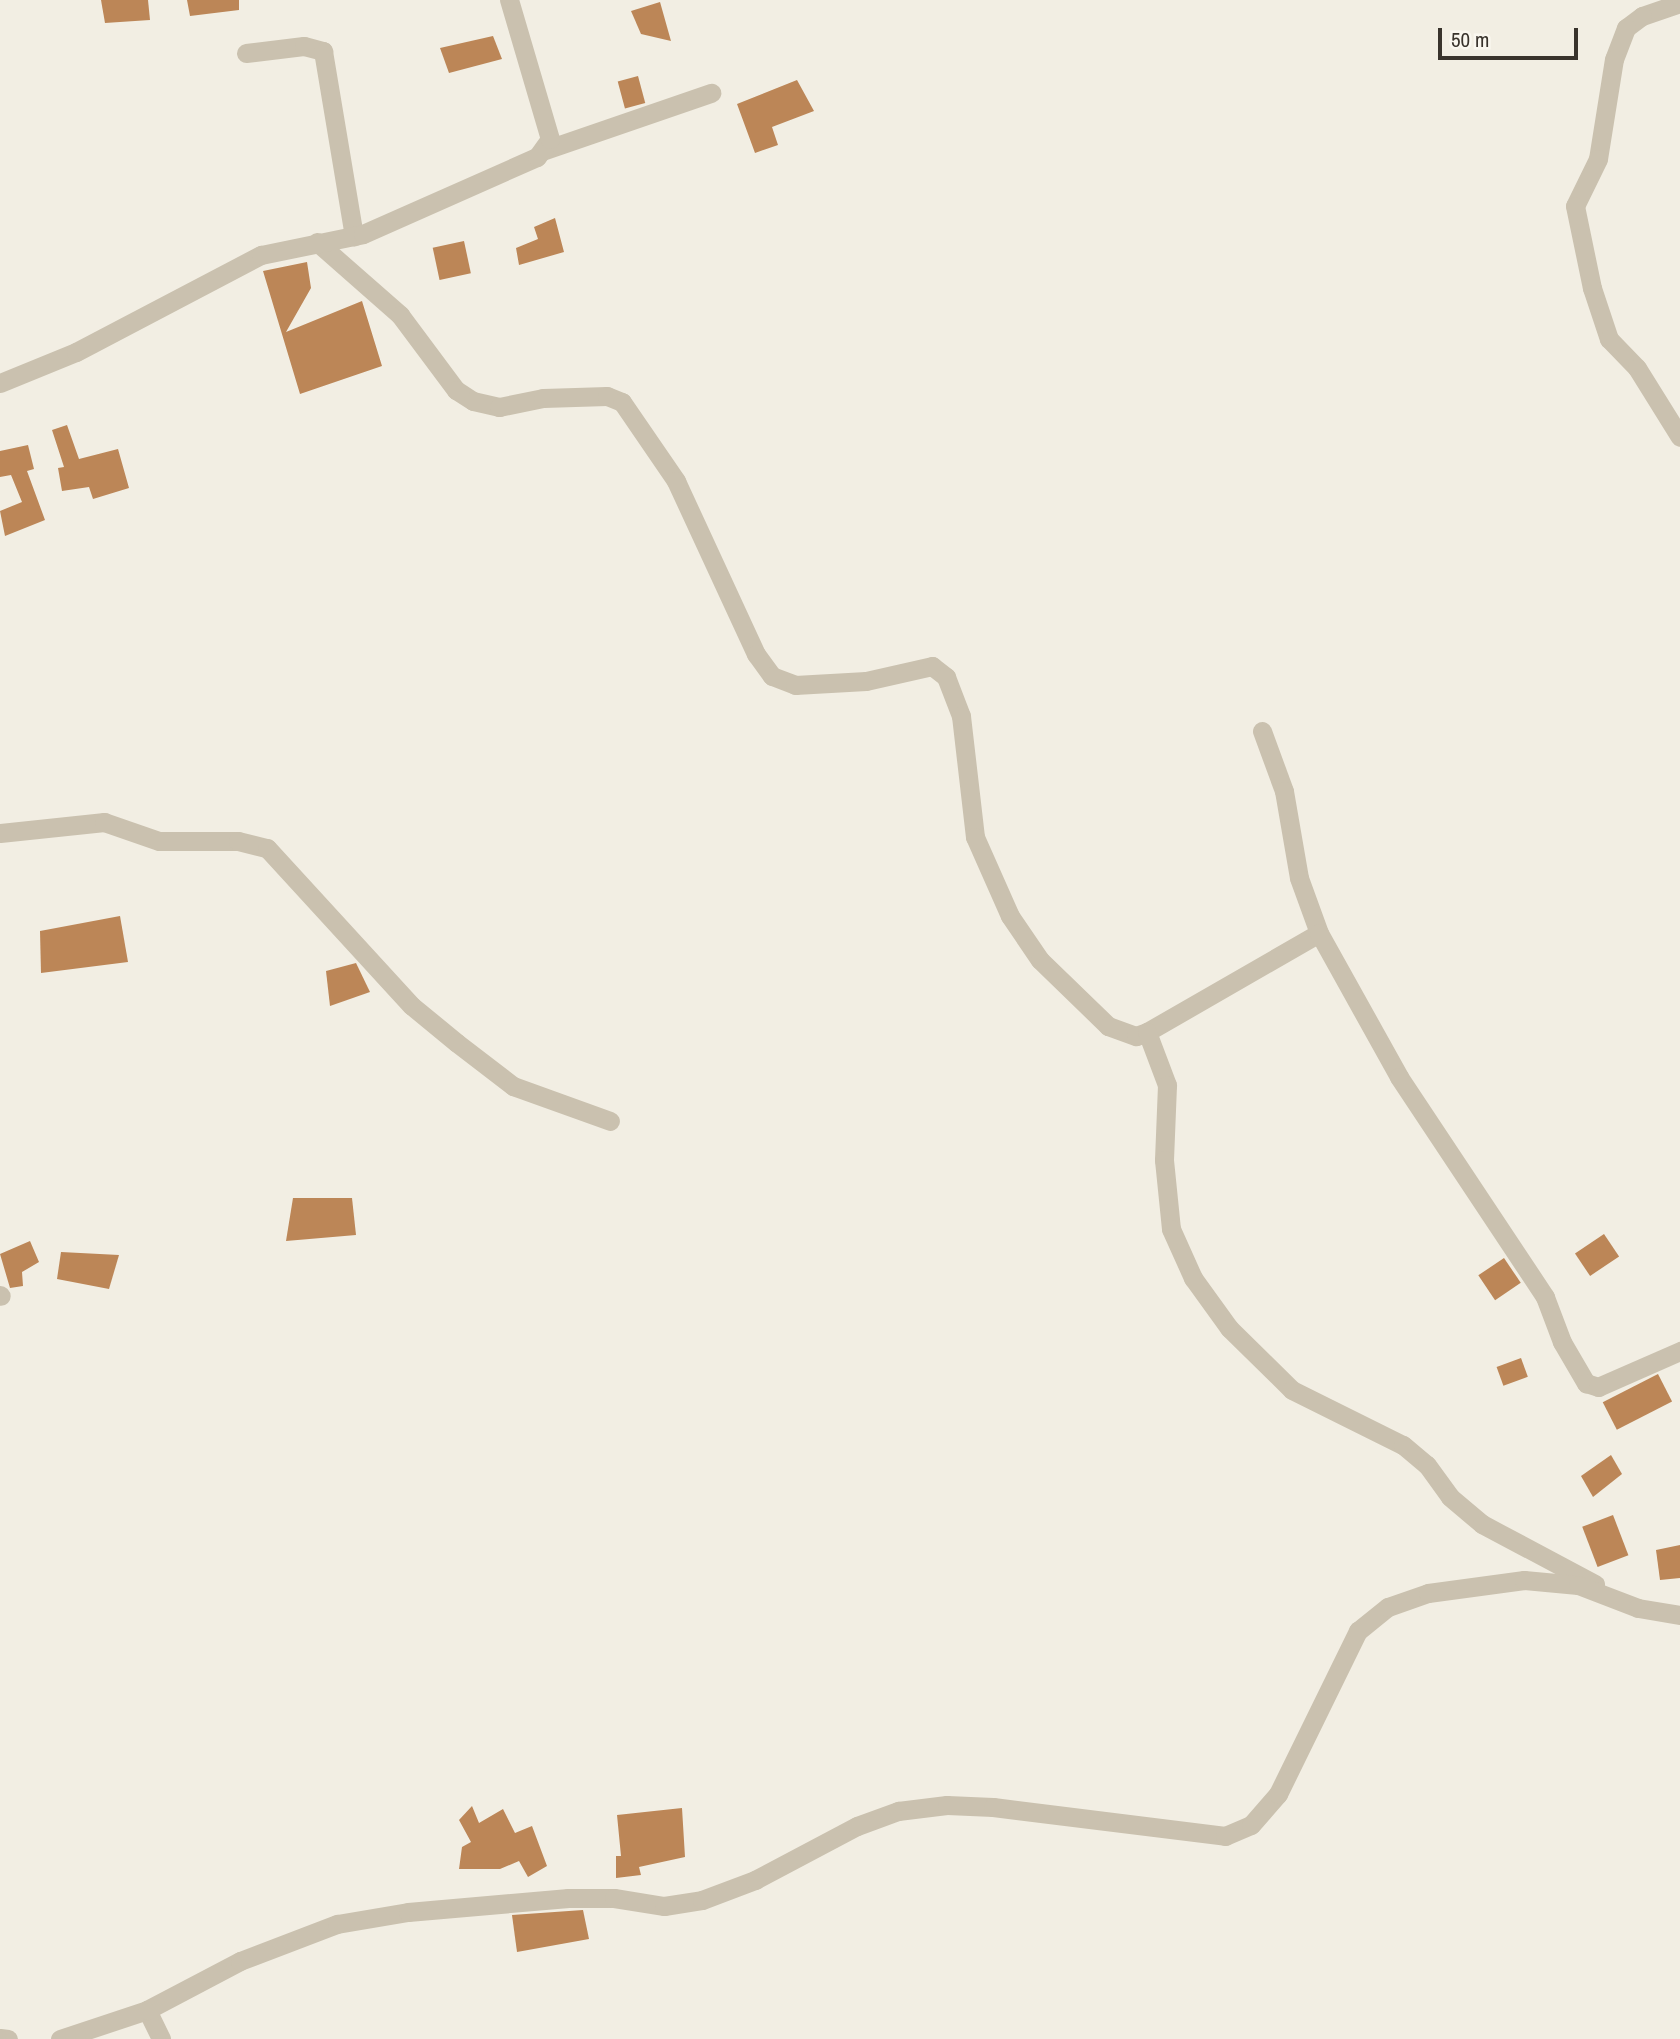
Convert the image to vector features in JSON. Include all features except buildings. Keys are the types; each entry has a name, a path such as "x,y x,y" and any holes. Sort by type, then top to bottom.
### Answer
{"street":[{"path":"509,0 550,139 545,150"},
{"path":"1680,3 1642,16 1626,28 1614,60 1598,159 1575,206 1592,288 1609,339 1637,368 1680,437"},
{"path":"246,52 304,46 323,51 354,236"},
{"path":"0,383 76,352 261,255 354,236 545,150 711,93"},
{"path":"317,242 400,315 456,390 473,401 499,407 543,398 607,396 622,402 676,481 756,654 772,676 795,685 866,681 932,666 946,677 961,716 975,837 1016,928 1040,960 1108,1026 1136,1036 1147,1032 1319,933"},
{"path":"1262,731 1284,791 1299,878 1319,933 1399,1077 1545,1297 1562,1342 1586,1383 1598,1387 1680,1351"},
{"path":"0,834 104,822 159,841 238,841 267,848 412,1006 457,1043 513,1086 610,1121"},
{"path":"1147,1032 1167,1085 1164,1160 1171,1228 1193,1278 1229,1328 1292,1390 1403,1445 1427,1465 1450,1497 1482,1524 1638,1608 1680,1615"},
{"path":"60,2039 147,2010 240,1961 337,1924 373,1916 568,1898 614,1898 664,1906 702,1900 755,1881 858,1826 898,1811 947,1805 993,1807 1224,1836 1251,1825 1278,1794 1358,1631 1388,1607 1428,1593 1524,1580 1578,1585 1612,1596"},
{"path":"147,2010 161,2039"},
{"path":"0,2038 8,2039"}]}
